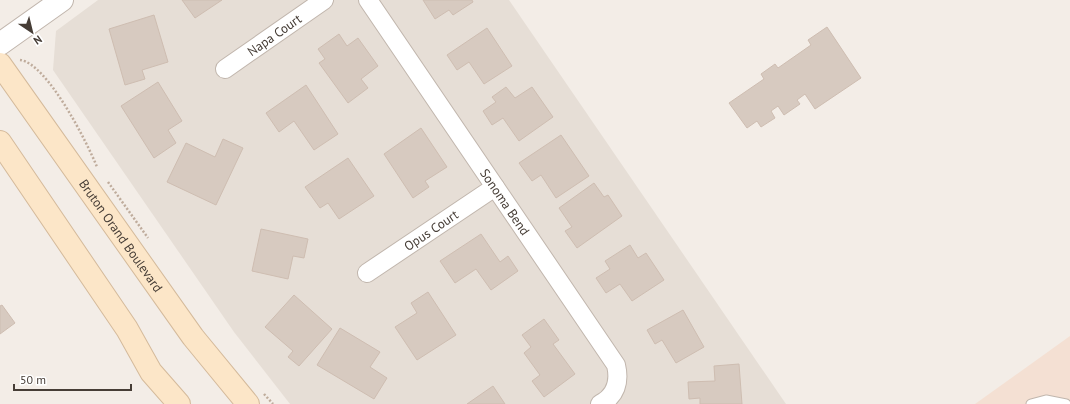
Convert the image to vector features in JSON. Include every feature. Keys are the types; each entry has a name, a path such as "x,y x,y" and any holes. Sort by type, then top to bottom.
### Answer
{"main road":[{"name":"Bruton Orand Boulevard","path":"0,64 193,337 254,396"},
{"path":"0,142 127,329 151,372 178,404"}],"street":[{"path":"2,43 62,0"},
{"name":"Napa Court","path":"225,69 324,0"},
{"name":"Sonoma Bend","path":"368,0 616,365 618,373 616,390 611,396 600,404"},
{"name":"Opus Court","path":"367,273 495,187"}],"lane":[{"path":"1032,404 1046,400 1066,404"}],"path":[{"path":"2,43 16,60 28,61 46,79 88,144 98,169"},
{"path":"106,179 152,244"},
{"path":"254,396 273,404"}],"shaded area":[{"path":"98,0 509,0 786,404 290,404 234,332 53,70 56,31"},
{"path":"1070,336 1070,404 975,404"}],"building":[{"path":"182,0 222,0 195,18"},
{"path":"423,0 472,0 473,2 453,15 449,10 435,19"},
{"path":"154,15 168,62 142,70 145,79 125,85 109,29"},
{"path":"827,27 861,78 815,109 805,94 797,100 800,104 784,115 778,106 771,111 775,118 761,127 757,121 747,128 729,103 764,79 761,74 775,64 778,68 811,45 808,40"},
{"path":"487,28 512,66 484,84 469,62 457,70 447,55"},
{"path":"339,34 347,46 358,38 378,66 361,79 368,88 348,103 319,63 325,59 318,49"},
{"path":"158,82 182,121 168,130 176,143 154,158 121,106"},
{"path":"306,85 338,134 314,150 294,121 279,132 266,113"},
{"path":"506,87 515,98 532,87 553,117 519,141 503,118 492,125 483,111 496,102 492,97"},
{"path":"421,128 447,167 425,181 429,187 413,198 384,154"},
{"path":"561,135 589,176 556,198 541,175 532,181 519,163"},
{"path":"223,139 243,148 216,205 167,182 186,143 215,157"},
{"path":"348,158 374,196 339,219 328,203 320,208 305,187"},
{"path":"594,183 604,197 608,195 622,216 577,248 565,231 572,227 559,208"},
{"path":"261,229 308,239 304,258 293,256 288,279 252,271"},
{"path":"481,234 500,262 508,256 518,271 491,290 476,269 455,283 440,261"},
{"path":"630,245 638,258 646,253 664,280 632,301 620,284 606,293 596,278 610,269 605,261"},
{"path":"428,292 456,335 417,360 395,327 417,313 411,303"},
{"path":"294,295 332,329 299,366 288,357 293,351 265,327"},
{"path":"2,305 15,323 0,334 0,306"},
{"path":"683,310 704,347 676,363 662,340 655,344 647,330"},
{"path":"544,319 559,340 553,344 575,374 544,397 532,381 540,375 524,353 531,347 522,335"},
{"path":"340,328 380,352 370,367 387,378 374,399 317,365"},
{"path":"739,364 742,404 700,404 700,398 689,399 688,382 715,381 714,366"},
{"path":"493,386 505,404 467,404"}]}
